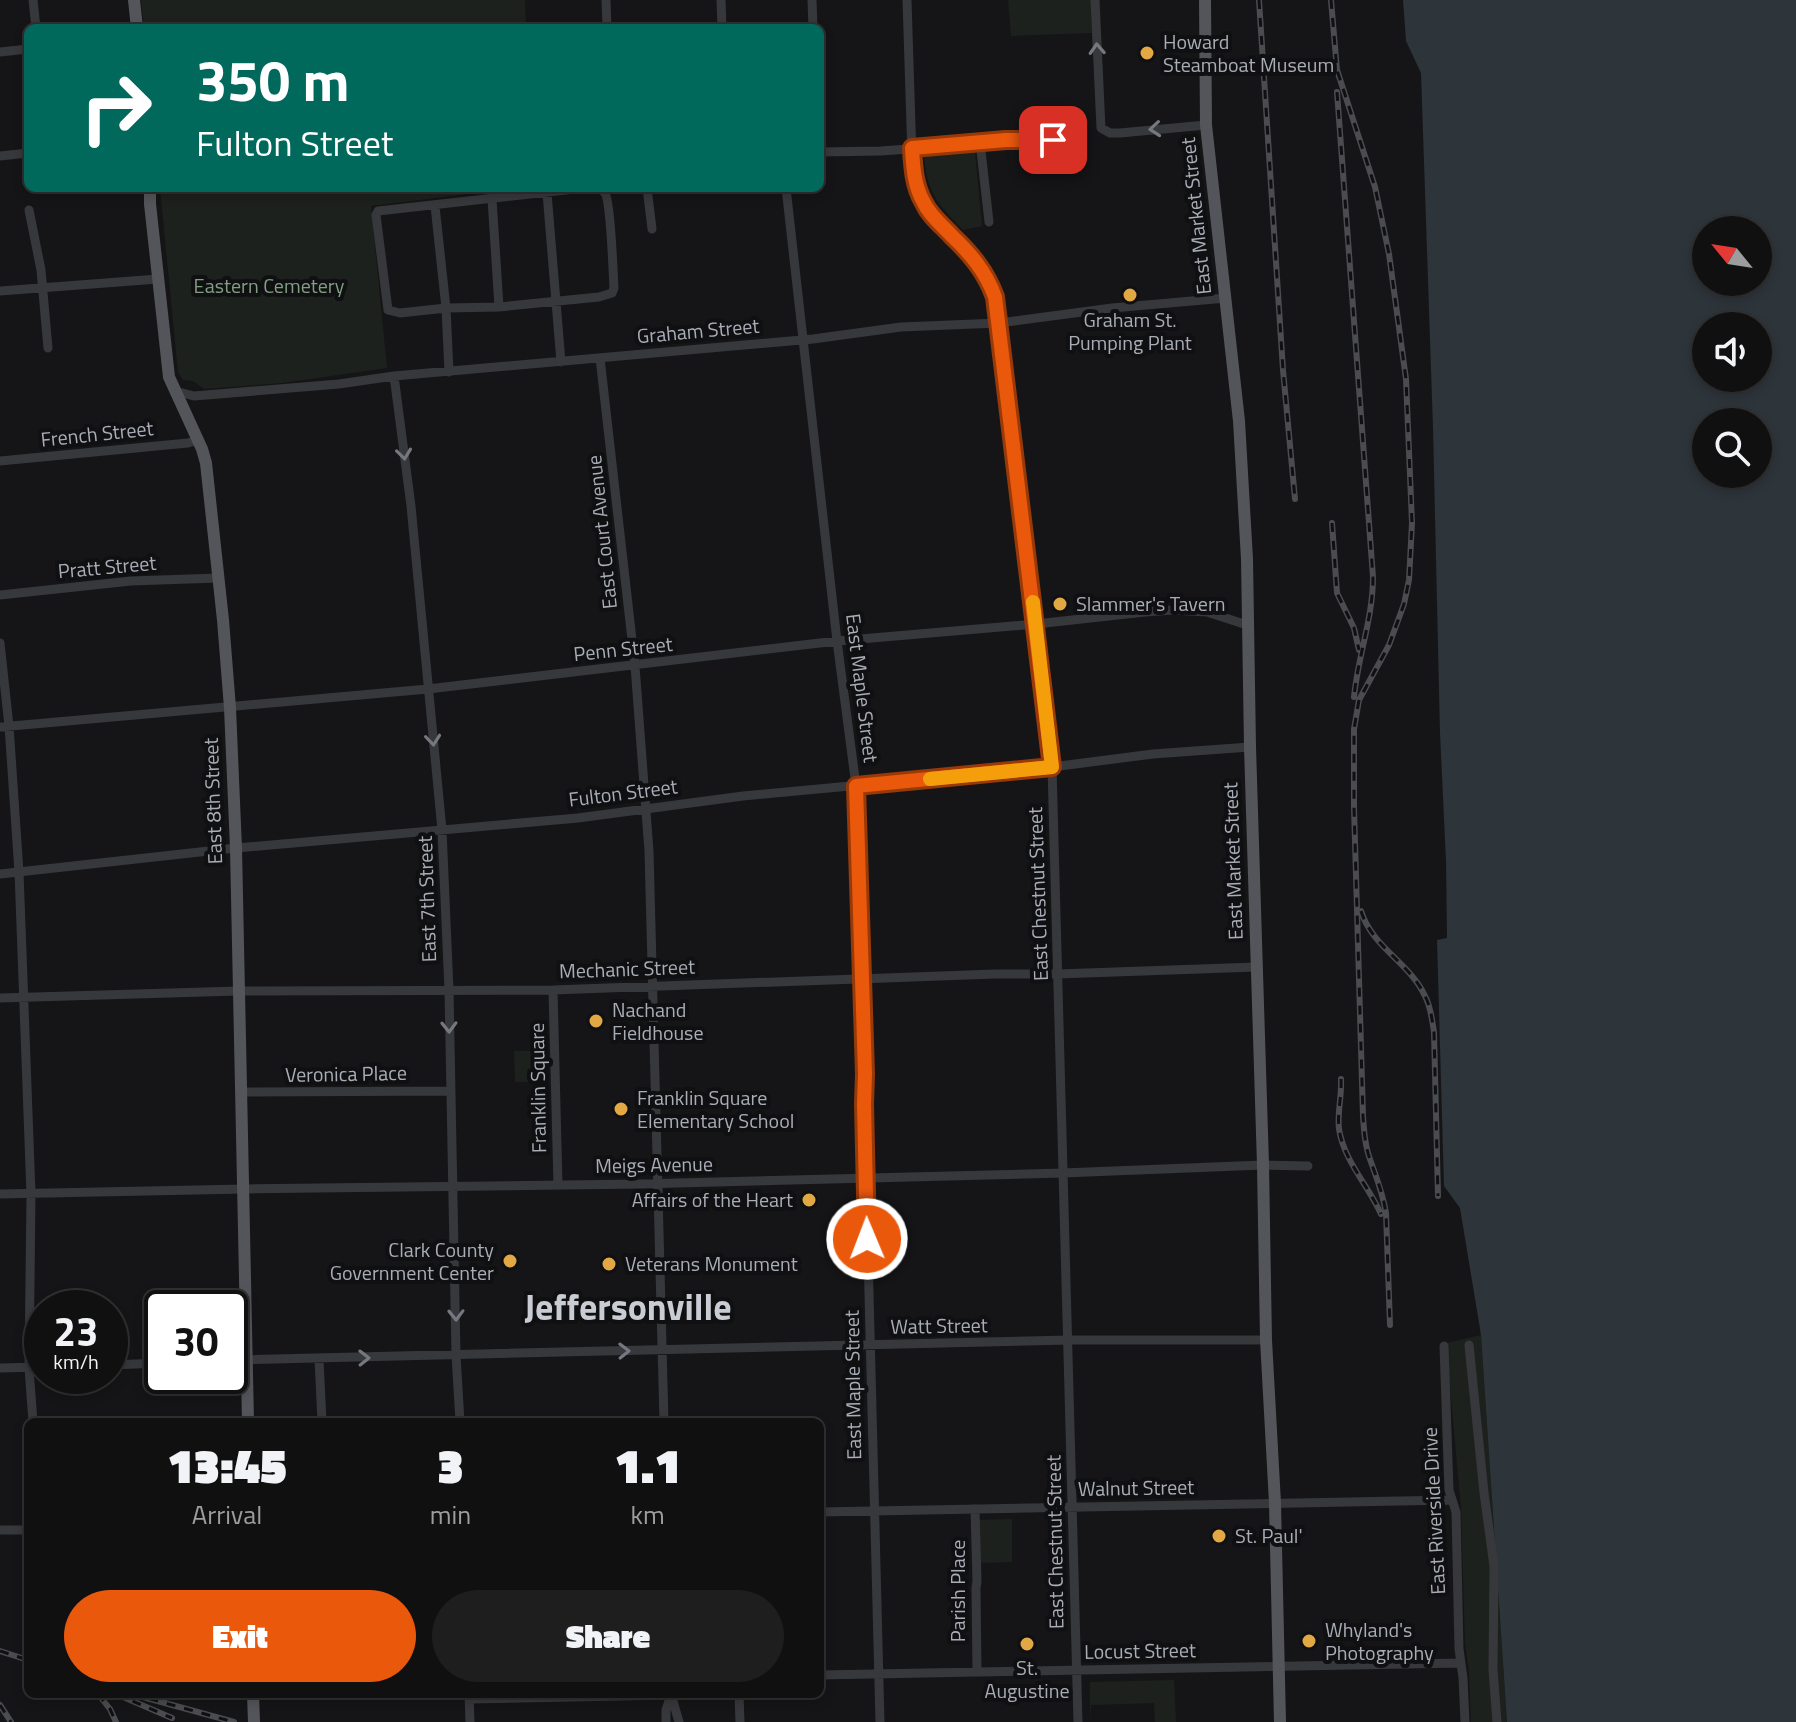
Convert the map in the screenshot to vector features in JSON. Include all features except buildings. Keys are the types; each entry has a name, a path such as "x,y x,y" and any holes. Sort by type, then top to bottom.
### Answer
{"main road":[{"path":"134,0 137,24"},
{"name":"East Market Street","path":"1205,0 1206,125 1239,421 1247,559 1266,1340 1275,1503 1280,1722"},
{"name":"East 8th Street","path":"150,192 169,377 206,463 230,708 236,848 245,1290"},
{"name":"East 8th Street","path":"247,1394 248,1418"},
{"path":"253,1698 254,1722"}],"street":[{"path":"33,0 36,24"},
{"path":"606,0 607,24"},
{"path":"721,0 722,24"},
{"path":"812,0 813,24"},
{"name":"East Chestnut Street","path":"907,0 912,148 917,186 932,215 973,257 989,280 995,297 1052,767 1078,1722"},
{"path":"1095,0 1099,124 1104,130 1120,133 1206,125"},
{"path":"0,52 24,49"},
{"path":"824,152 1045,139 1059,143 1064,150"},
{"path":"980,142 989,222"},
{"path":"0,156 24,153"},
{"path":"554,192 378,211 388,310 400,313 499,307 612,293 608,207 604,192"},
{"path":"647,192 652,229"},
{"name":"East Maple Street","path":"786,192 856,786 880,1722"},
{"path":"547,193 561,362"},
{"path":"492,199 499,307"},
{"path":"435,206 449,372"},
{"path":"29,210 41,270 48,348"},
{"path":"0,291 158,279"},
{"name":"Graham Street","path":"175,391 194,396 339,384 394,376 802,340 901,327 999,323 1112,308 1226,298"},
{"name":"East Court Avenue","path":"600,358 635,666 649,851 664,1418"},
{"name":"East 7th Street","path":"394,376 411,506 442,830 460,1418"},
{"name":"French Street","path":"0,461 197,440"},
{"name":"Pratt Street","path":"0,595 131,581 218,578"},
{"name":"Penn Street","path":"4,727 428,689 837,641 1173,610 1207,612 1247,625"},
{"path":"0,643 4,727 19,872 31,1194 30,1290"},
{"name":"Fulton Street","path":"0,874 236,848 646,810 743,796 1052,767 1153,754 1250,747"},
{"name":"Mechanic Street","path":"0,998 238,991 553,990 1256,967"},
{"name":"Franklin Square","path":"553,990 558,1185"},
{"name":"Veronica Place","path":"241,1092 451,1091"},
{"name":"Meigs Avenue","path":"0,1194 657,1184 1308,1166"},
{"name":"Watt Street","path":"248,1359 1068,1340 1266,1340"},
{"path":"1469,1345 1494,1566 1493,1669 1497,1722"},
{"name":"East Riverside Drive","path":"1444,1346 1449,1490 1456,1512 1459,1649 1465,1722"},
{"path":"319,1359 322,1418"},
{"path":"0,1368 24,1368"},
{"path":"31,1394 33,1418"},
{"name":"Walnut Street","path":"824,1512 1452,1500"},
{"name":"Parish Place","path":"975,1509 977,1672"},
{"path":"0,1530 24,1530"},
{"name":"Locust Street","path":"824,1675 1461,1663"},
{"path":"469,1698 470,1722"},
{"path":"666,1722 670,1698"},
{"path":"672,1698 679,1722"},
{"path":"739,1698 740,1722"}],"green space":[{"path":"141,0 525,0 526,24 144,24"},
{"path":"1008,0 1091,0 1092,33 1011,36"},
{"path":"975,152 982,226 963,230 935,198 924,156"},
{"name":"Eastern Cemetery","path":"160,192 485,192 371,206 387,368 282,383 204,389 193,381 183,380 178,372"},
{"path":"514,1051 540,1051 540,1082 515,1082"},
{"path":"1481,1335 1507,1722 1471,1722 1465,1644 1461,1508 1446,1343"},
{"path":"1012,1519 1012,1562 979,1562 978,1520"},
{"path":"1174,1680 1176,1722 1155,1722 1154,1703 1091,1705 1090,1722 1090,1682"}],"shaded area":[{"path":"1403,0 1796,0 1796,1722 1507,1722 1481,1335 1460,1208 1444,1186 1437,940 1447,938 1446,861 1421,73 1406,41"}],"railway":[{"path":"1259,0 1283,370 1295,499"},
{"path":"1331,0 1337,70 1375,187 1389,254 1406,379 1412,523 1409,580 1389,645 1359,700 1354,729 1364,1133 1386,1213 1390,1325"},
{"path":"1337,92 1373,577 1371,607 1354,697"},
{"path":"1332,523 1337,593 1354,628 1359,650"},
{"path":"1361,911 1374,935 1418,984 1430,1009 1434,1032 1438,1196"},
{"path":"1341,1079 1339,1129 1342,1141 1381,1214"},
{"path":"0,1651 24,1659"},
{"path":"101,1698 116,1722"},
{"path":"125,1698 172,1718"},
{"path":"147,1698 234,1722"},
{"path":"0,1705 11,1722"}],"slow traffic":[{"path":"930,779 1052,767 1033,602"}],"place":[{"name":"Howard Steamboat Museum","path":"1147,53"},
{"name":"Graham St. Pumping Plant","path":"1130,295"},
{"name":"Slammer's Tavern","path":"1060,604"},
{"name":"Nachand Fieldhouse","path":"596,1021"},
{"name":"Franklin Square Elementary School","path":"621,1109"},
{"name":"Affairs of the Heart","path":"809,1200"},
{"name":"Clark County Government Center","path":"510,1261"},
{"name":"Veterans Monument","path":"609,1264"},
{"name":"St. Paul'","path":"1219,1536"},
{"name":"Whyland's Photography","path":"1309,1641"},
{"name":"St. Augustine","path":"1027,1644"}],"district":[{"name":"Jeffersonville","path":"628,1307"}],"route":[{"path":"867,1239 856,786 1052,767 995,297 989,280 973,257 925,206 914,173 912,148 1006,140 1053,140"}]}
